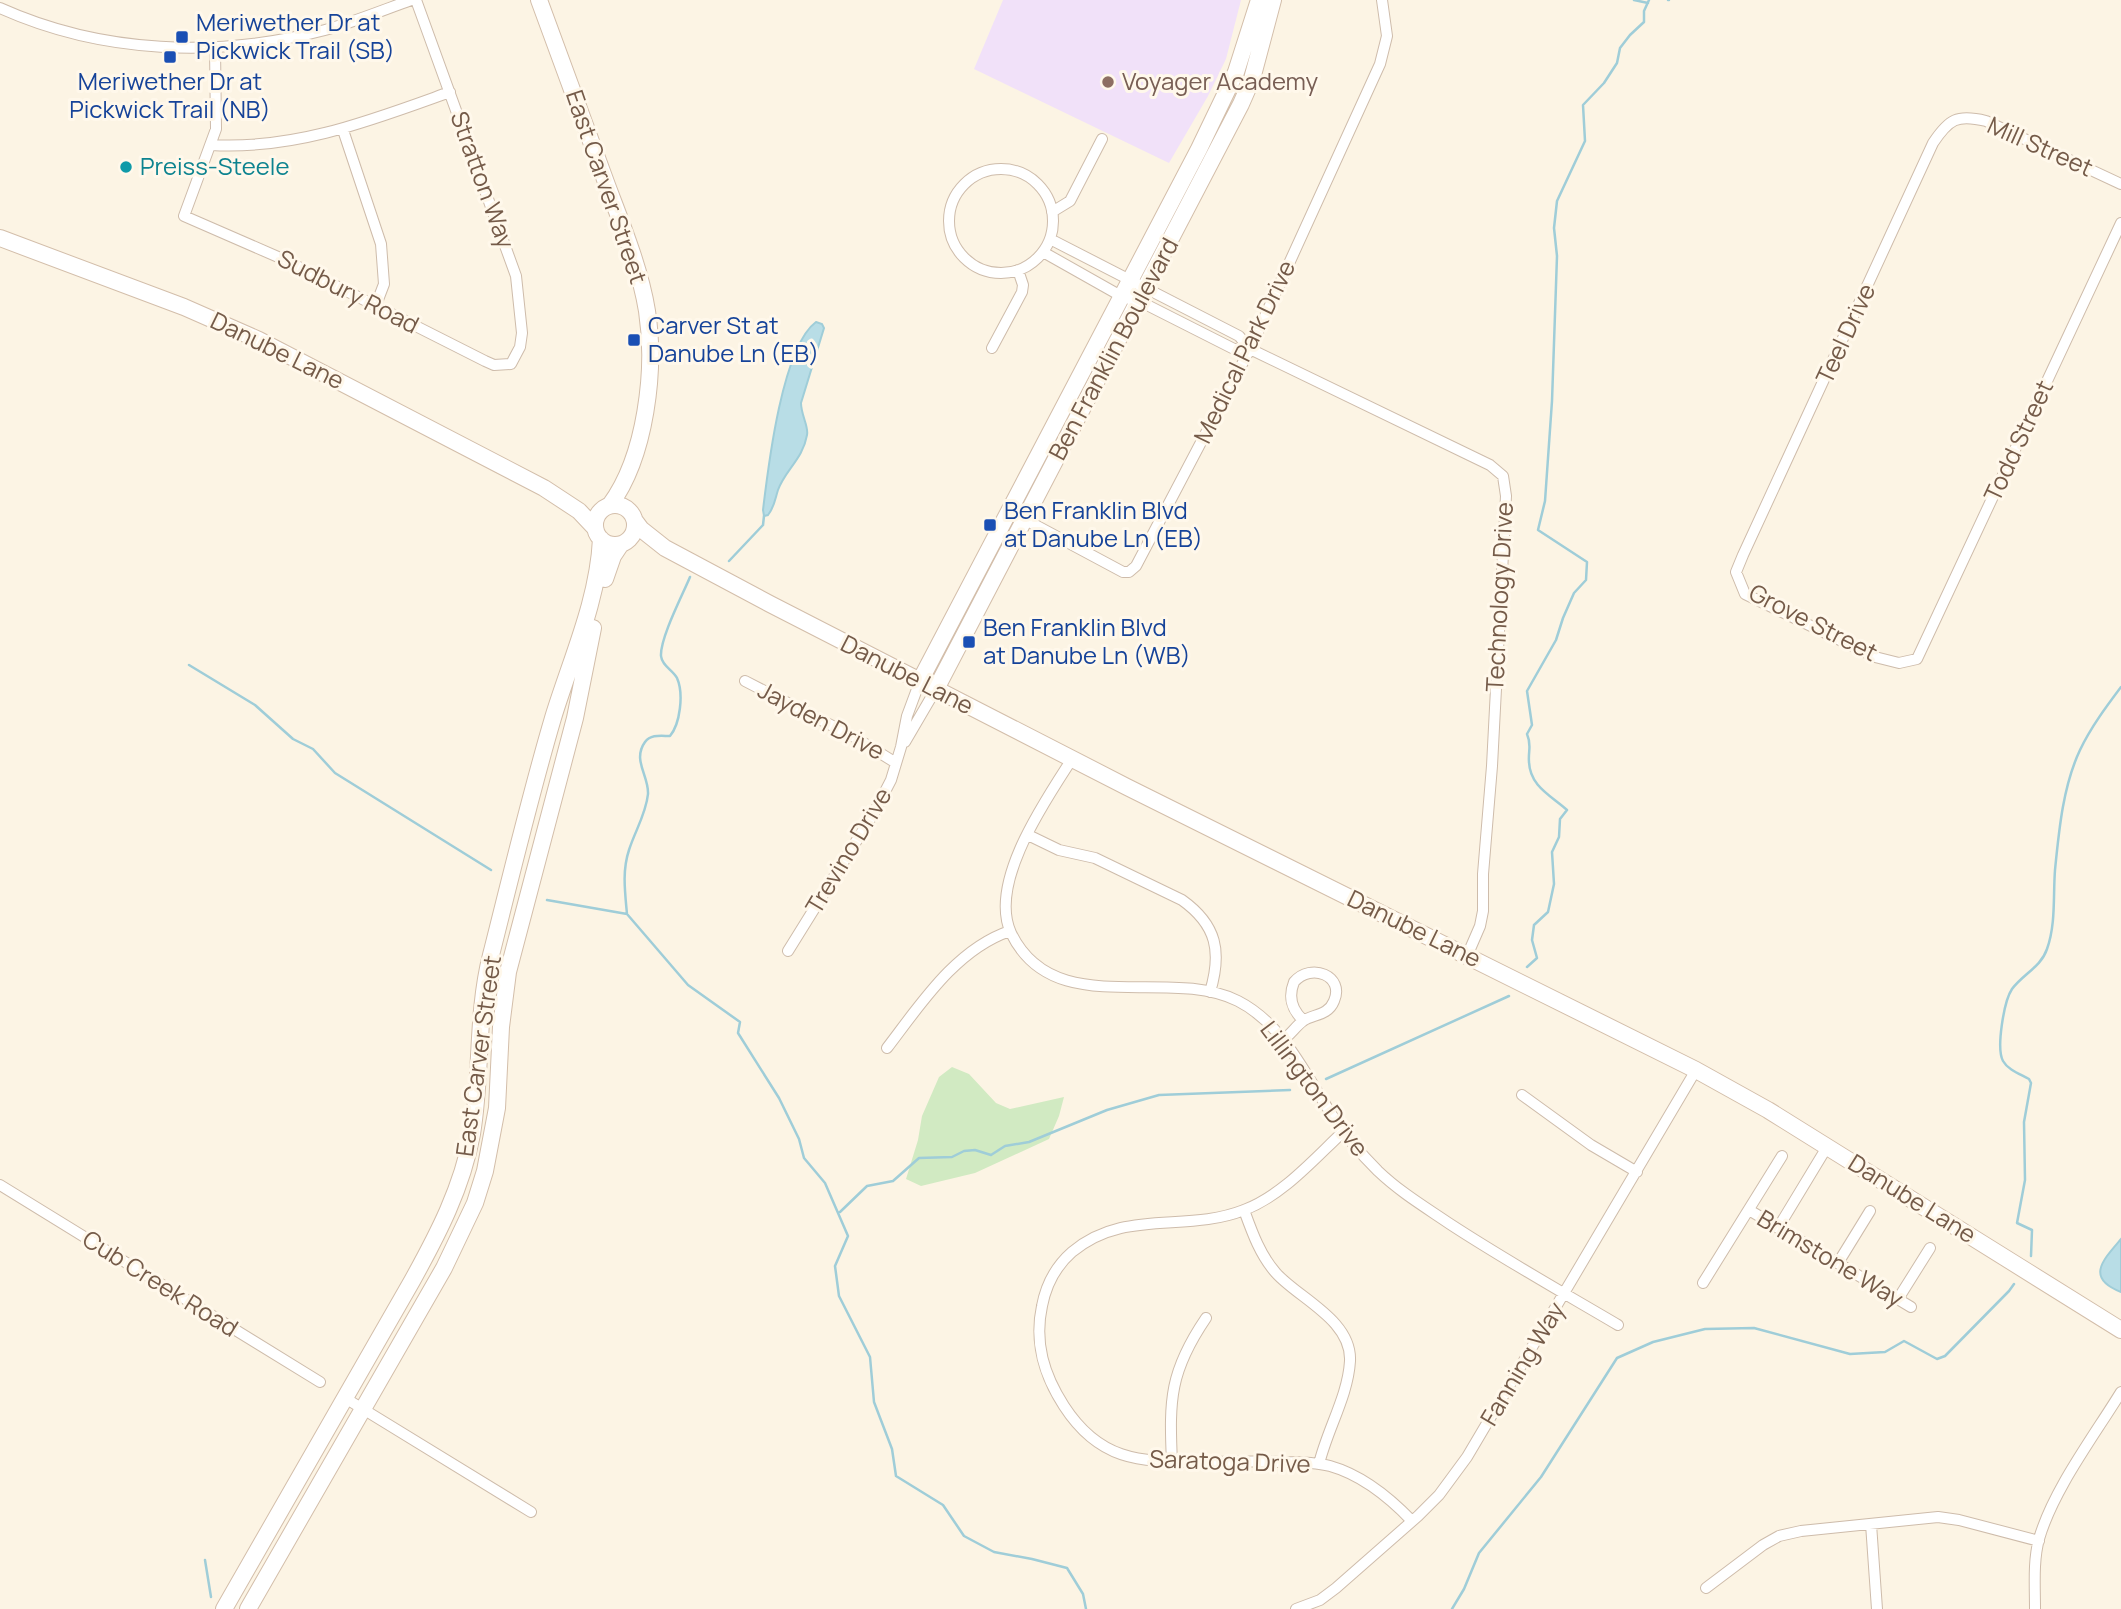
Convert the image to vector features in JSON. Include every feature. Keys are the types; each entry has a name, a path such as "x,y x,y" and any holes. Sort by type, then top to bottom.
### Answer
{"street":[{"path":"0,8 34,22 98,39 157,47 215,48 255,44 325,29 413,0"},
{"name":"Stratton Way","path":"413,0 450,92 516,276 522,332 520,347 511,363"},
{"name":"East Carver Street","path":"539,0 617,212 643,291 649,330 650,368 645,407 632,461 621,487 607,507"},
{"name":"Ben Franklin Boulevard","path":"920,681 1236,72 1259,0"},
{"name":"Ben Franklin Boulevard","path":"936,689 1241,104 1252,79 1273,0"},
{"name":"Medical Park Drive","path":"1009,511 1124,572 1129,572 1140,558 1250,349 1383,54 1387,22 1382,0"},
{"path":"215,48 216,119 211,145 262,145 343,130 450,92"},
{"name":"Mill Street","path":"1957,119 1986,121 2121,184"},
{"name":"Teel Drive","path":"1742,555 1933,143 1943,128 1957,119"},
{"path":"343,130 381,244 384,284 376,305"},
{"path":"1052,212 1070,201 1102,139"},
{"name":"Sudbury Road","path":"211,145 184,216 251,244 485,361 494,365 511,363"},
{"path":"1001,169 1024,174 1034,181 1049,200 1052,212 1050,239 1043,252 1028,266 1007,273 983,270 963,257 951,236 950,212 953,201 968,181 978,175 1001,169"},
{"name":"Todd Street","path":"1917,659 2121,223"},
{"name":"Danube Lane","path":"0,238 163,298 259,340 544,488 579,511 598,534"},
{"name":"Technology Drive","path":"1050,239 1130,279 1142,295 1234,349 1250,349 1490,465 1503,476 1505,482 1492,766 1483,874 1483,911 1480,926 1466,956"},
{"name":"Technology Drive","path":"1043,252 1121,296 1142,295"},
{"path":"992,348 1021,292 1023,285 1018,270"},
{"name":"East Carver Street","path":"632,461 634,517"},
{"name":"Danube Lane","path":"544,488 584,503 607,507"},
{"path":"622,506 634,517 634,533 624,543 610,544 598,534 597,516 607,507 622,506"},
{"name":"Danube Lane","path":"634,517 651,538 688,562"},
{"name":"East Carver Street","path":"224,1609 440,1231 463,1170 473,1121 487,971 552,722 598,572 598,534"},
{"name":"East Carver Street","path":"248,1609 457,1244 482,1180 497,1108 502,1009 508,972 575,718 603,589 612,556 624,543"},
{"name":"Danube Lane","path":"624,543 658,550 688,562 1072,759 1696,1070 1827,1147 2121,1330"},
{"name":"Grove Street","path":"1742,555 1736,572 1745,594 1875,657 1899,663 1917,659"},
{"name":"Jayden Drive","path":"745,681 856,738 897,763"},
{"name":"Trevino Drive","path":"788,951 891,780 901,747 906,716 920,681"},
{"name":"Trevino Drive","path":"901,747 936,689"},
{"name":"Lillington Drive","path":"1072,759 1010,872 1005,902 1010,931 1030,959 1059,979 1074,984 1185,988 1210,992 1251,1009 1272,1026 1283,1040 1343,1132 1378,1170 1412,1200 1618,1325"},
{"path":"1028,835 1059,850 1095,858 1182,900 1195,909 1206,920 1214,937 1216,968 1210,992"},
{"path":"887,1048 926,998 954,968 979,946 1010,931"},
{"path":"1283,1040 1303,1020 1311,1020 1324,1012 1335,999 1331,980 1316,971 1307,972 1294,982 1290,998 1303,1020"},
{"name":"Fanning Way","path":"1296,1609 1320,1600 1336,1588 1439,1495 1467,1457 1696,1070"},
{"path":"1522,1094 1591,1145 1637,1172"},
{"name":"Saratoga Drive","path":"1343,1132 1273,1195 1244,1210 1217,1217 1116,1227 1080,1245 1053,1274 1042,1302 1038,1323 1042,1363 1072,1419 1092,1439 1122,1456 1156,1462 1319,1464 1342,1470 1379,1491 1412,1521"},
{"path":"1778,1228 1827,1147"},
{"path":"1703,1283 1782,1156"},
{"name":"Cub Creek Road","path":"0,1185 320,1382"},
{"path":"1244,1210 1262,1254 1276,1273 1325,1312 1348,1347 1350,1356 1347,1380 1319,1464"},
{"name":"Brimstone Way","path":"1749,1210 1911,1307"},
{"path":"1838,1263 1870,1211"},
{"path":"1898,1299 1930,1248"},
{"path":"1172,1462 1172,1391 1183,1356 1206,1318"},
{"path":"2035,1609 2035,1563 2039,1541 2052,1508 2121,1392"},
{"path":"345,1398 531,1512"},
{"path":"1706,1588 1763,1545 1779,1536 1801,1531 1938,1517 2039,1541"},
{"path":"1871,1524 1877,1609"}],"shaded area":[{"name":"Voyager Academy","path":"1003,0 1241,0 1226,59 1169,163 974,69"}],"green space":[{"path":"952,1067 969,1074 996,1103 1010,1109 1064,1097 1049,1139 975,1173 921,1186 906,1179 922,1116 939,1077"}],"water":[{"path":"816,322 824,328 801,403 807,432 805,443 781,483 772,509 764,516 773,439 786,381 804,336"},
{"path":"2121,1239 2121,1292 2110,1287 2100,1275 2108,1254"}],"waterway":[{"path":"1634,0 1648,3"},
{"path":"1527,967 1537,958 1532,940 1534,925 1548,912 1554,884 1552,852 1559,837 1560,819 1567,810 1537,784 1530,770 1527,734 1532,725 1527,691 1556,640 1574,593 1586,580 1587,562 1538,530 1545,501 1552,401 1557,256 1554,228 1557,201 1585,141 1583,105 1604,83 1617,63 1620,48 1644,22 1644,11 1649,0"},
{"path":"729,561 763,525 764,516"},
{"path":"627,914 625,866 648,794 640,762 641,749 647,739 670,736 678,717 679,685 661,656 668,628 690,577"},
{"path":"189,665 255,705 293,739 313,749 335,773 491,870"},
{"path":"2031,1256 2032,1230 2017,1223 2025,1180 2024,1122 2031,1083 2003,1061 2000,1046 2002,1025 2012,989 2041,961 2050,939 2060,824 2074,764 2089,733 2121,687"},
{"path":"547,900 627,914 688,985 740,1022 738,1033 779,1098 799,1139 804,1158 825,1183 848,1236 835,1266 839,1296 870,1357 874,1402 892,1449 896,1476 943,1505 964,1536 994,1552 1067,1568 1083,1594 1086,1609"},
{"path":"1326,1079 1509,996"},
{"path":"840,1212 867,1186 893,1181 919,1158 952,1157 964,1151 975,1150 991,1155 1005,1146 1029,1142 1107,1110 1159,1095 1290,1090"},
{"path":"1452,1609 1464,1589 1479,1553 1541,1477 1617,1358 1653,1342 1705,1329 1754,1328 1850,1354 1885,1352 1904,1341 1937,1359 1945,1356 2014,1284"},
{"path":"205,1560 211,1597"}],"place":[{"name":"Meriwether Dr at Pickwick Trail (SB)","path":"182,37"},
{"name":"Meriwether Dr at Pickwick Trail (NB)","path":"170,57"},
{"name":"Voyager Academy","path":"1108,82"},
{"name":"Preiss-Steele","path":"126,167"},
{"name":"Carver St at Danube Ln (EB)","path":"634,340"},
{"name":"Ben Franklin Blvd at Danube Ln (EB)","path":"990,525"},
{"name":"Ben Franklin Blvd at Danube Ln (WB)","path":"969,642"}]}
